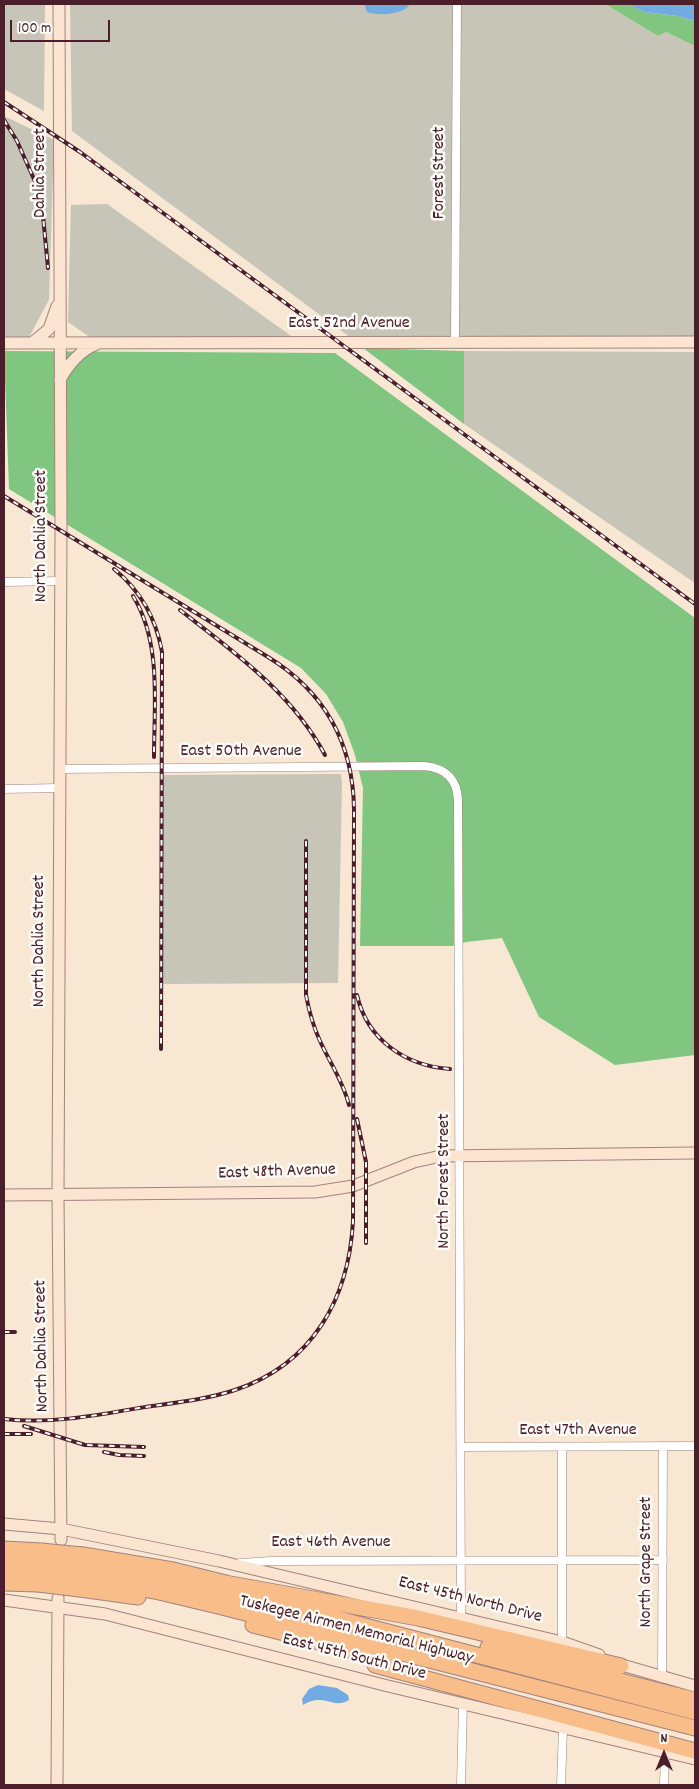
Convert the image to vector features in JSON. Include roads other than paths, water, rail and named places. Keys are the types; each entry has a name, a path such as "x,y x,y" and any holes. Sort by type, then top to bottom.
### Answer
{"highway":[{"name":"Tuskegee Airmen Memorial Highway","path":"4,1549 40,1568 82,1572 173,1570 695,1700"},
{"path":"4,1560 40,1568"},
{"name":"Tuskegee Airmen Memorial Highway","path":"4,1583 40,1568 82,1572 181,1605 306,1639 695,1735"},
{"path":"4,1571 40,1568"},
{"path":"82,1572 135,1574 327,1616 695,1712"},
{"path":"82,1572 695,1728"},
{"path":"225,1583 418,1618 621,1666"},
{"path":"306,1639 340,1656 695,1751"},
{"path":"470,1653 695,1700"}],"street":[{"name":"Dahlia Street","path":"59,4 60,342"},
{"name":"Forest Street","path":"455,342 457,4"},
{"path":"32,343 49,329 60,290"},
{"name":"North Dahlia Street","path":"60,342 58,1195 61,1535"},
{"name":"East 52nd Avenue","path":"4,343 695,342"},
{"path":"60,380 66,370 86,349 106,343"},
{"path":"4,582 60,581"},
{"name":"East 50th Avenue","path":"59,769 424,766"},
{"name":"North Forest Street","path":"424,766 437,768 447,773 454,782 458,796 460,1617"},
{"path":"4,789 59,788"},
{"name":"East 48th Avenue","path":"4,1195 326,1191 366,1182 423,1159 460,1155 695,1153"},
{"name":"North Grape Street","path":"662,1678 663,1446"},
{"name":"East 47th Avenue","path":"461,1447 695,1446"},
{"path":"562,1447 562,1642"},
{"name":"East 46th Avenue","path":"4,1524 232,1564 271,1561 663,1560"},
{"name":"East 45th North Drive","path":"232,1564 562,1642 621,1666 695,1686"},
{"name":"East 45th South Drive","path":"4,1600 58,1603 563,1729 695,1759"},
{"path":"57,1785 58,1603"},
{"path":"461,1785 463,1703"},
{"path":"561,1785 563,1729"},
{"path":"664,1785 665,1752"}],"water":[{"path":"364,4 410,4 407,8 397,12 378,14 367,12"},
{"path":"628,4 694,4 695,21 678,16 644,12"},
{"path":"318,1685 337,1688 348,1695 349,1700 338,1703 317,1700 303,1705 302,1699 309,1689"}],"railway":[{"path":"4,102 80,152 695,604"},
{"path":"4,120 17,141 41,195 48,268"},
{"path":"4,496 268,657 305,686 332,721 341,741 348,762 354,809 353,1221 350,1249 344,1276 322,1325 306,1345 286,1363 262,1378 235,1390 188,1401 105,1414 38,1421 4,1419"},
{"path":"114,569 132,586 146,606 156,628 162,652 161,1049"},
{"path":"133,596 149,634 152,654 155,696 154,757"},
{"path":"180,610 241,658 279,693 312,733 325,755"},
{"path":"306,841 306,995 315,1030 340,1080 349,1105"},
{"path":"357,995 362,1011 370,1025 391,1048 418,1062 450,1069"},
{"path":"357,1119 366,1162 366,1243"},
{"path":"4,1332 15,1332"},
{"path":"24,1426 85,1445 144,1447"},
{"path":"4,1434 31,1434"},
{"path":"104,1452 144,1456"}]}
